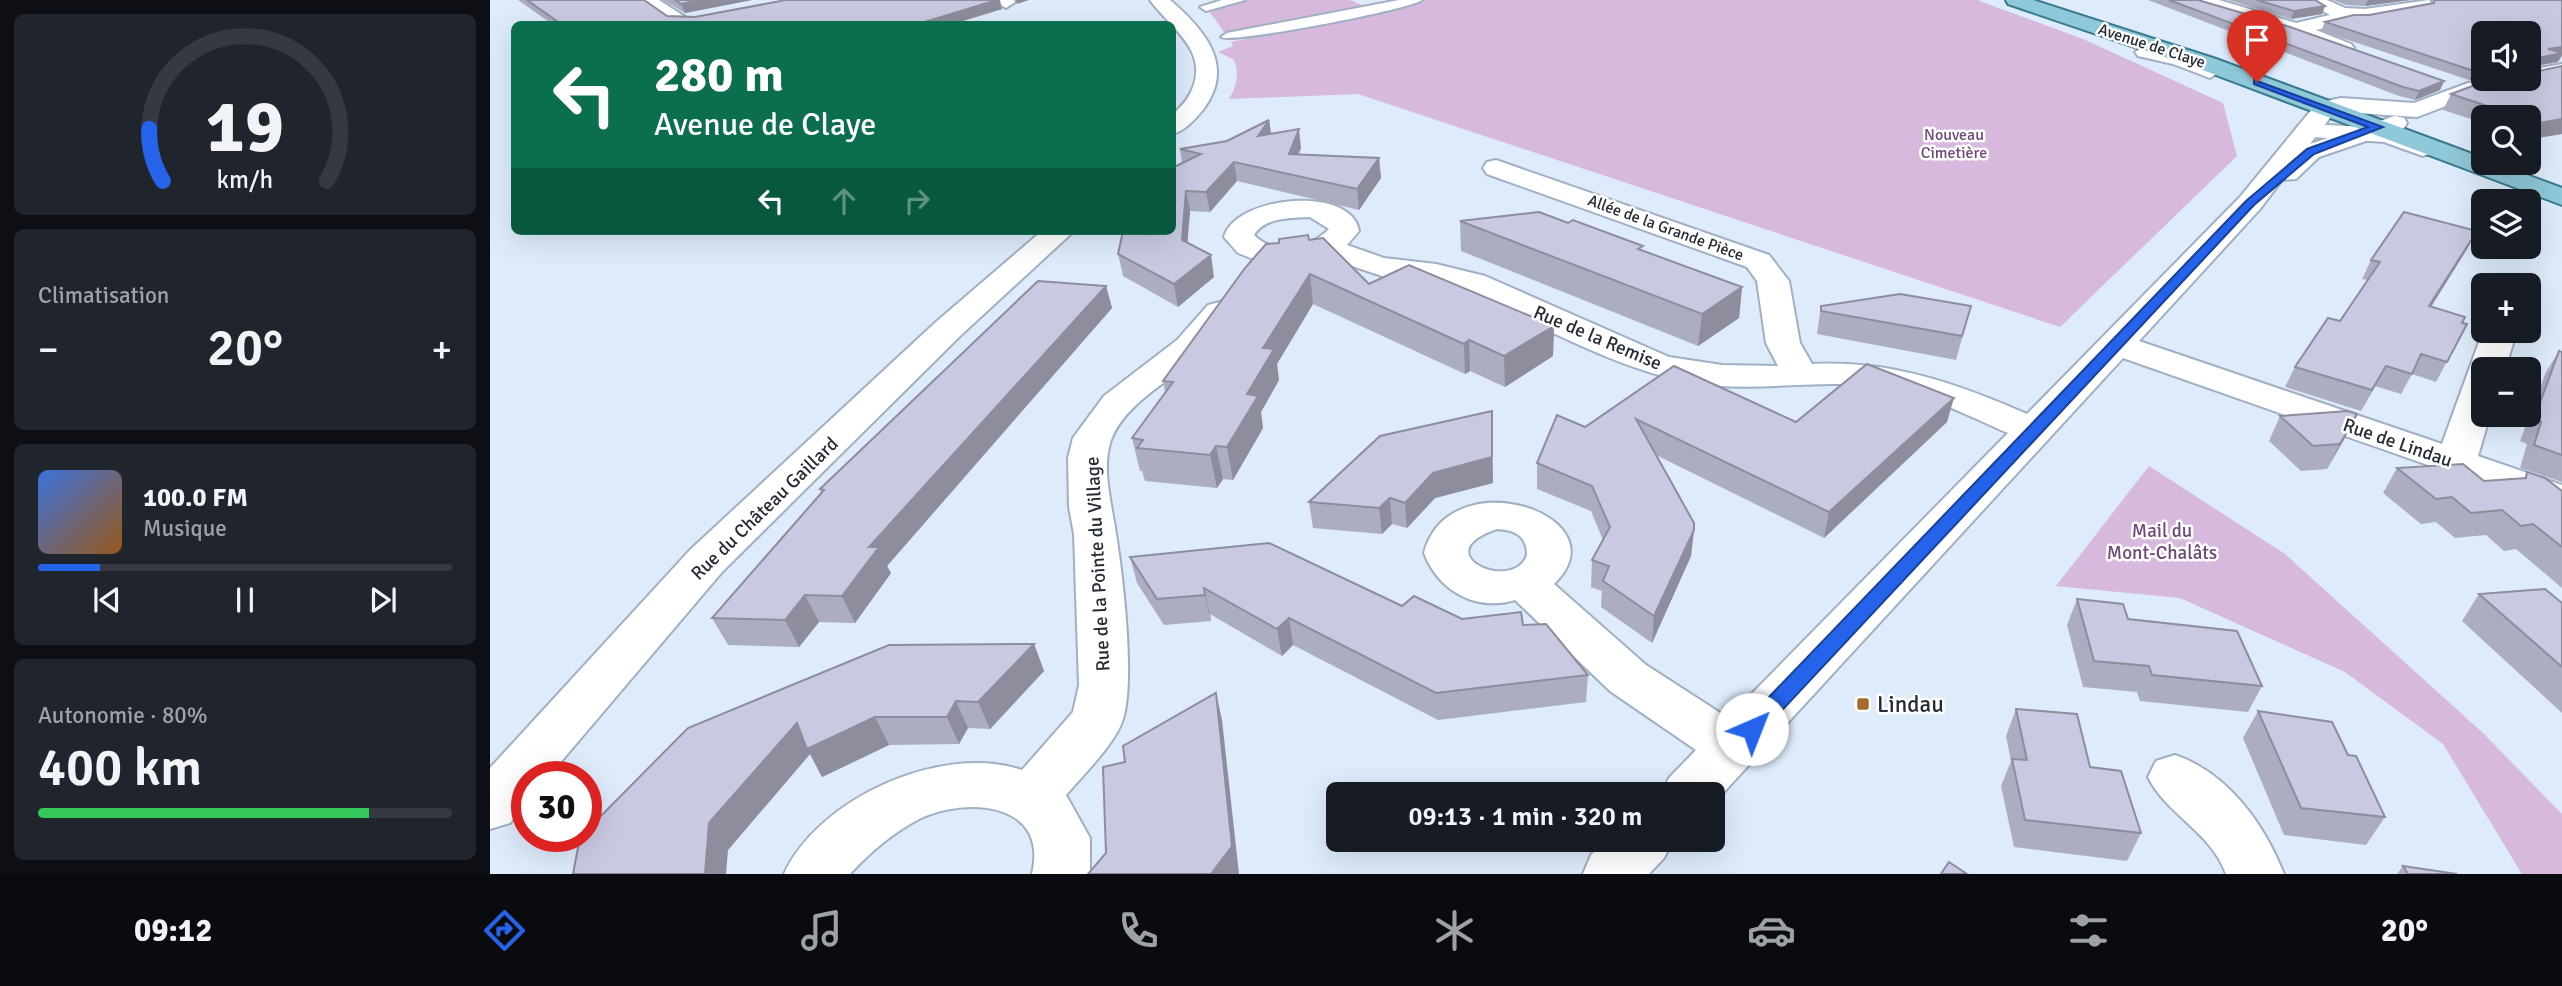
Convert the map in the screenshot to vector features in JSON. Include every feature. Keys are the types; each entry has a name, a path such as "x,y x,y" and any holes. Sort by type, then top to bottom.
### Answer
{"main road":[{"name":"Avenue de Claye","path":"1996,0 2145,52"},
{"name":"Avenue de Claye","path":"2015,0 2132,36 2317,119"},
{"path":"2366,136 2491,189"},
{"path":"2541,210 2562,218"}],"street":[{"path":"646,0 681,21"},
{"path":"1159,0 1175,13 1196,39 1207,71 1205,88 1193,106 1176,123"},
{"path":"2199,0 2295,29 2362,54"},
{"path":"2312,0 2342,14 2365,15 2423,4"},
{"path":"1175,13 1206,8"},
{"path":"2295,29 2340,19 2342,14"},
{"path":"692,21 709,17"},
{"path":"1196,39 1227,37"},
{"path":"2145,52 2179,59 2317,119 2366,136 2394,137 2562,200"},
{"path":"2541,75 2562,69"},
{"path":"2441,81 2468,90"},
{"path":"2541,83 2562,90"},
{"path":"1700,782 2250,203 2317,119 2341,105 2417,110 2471,89"},
{"path":"2250,203 2311,152 2413,119 2417,110"},
{"path":"2250,203 2271,200 2309,164 2366,136"},
{"name":"Allée de la Grande Pièce","path":"1496,168 1758,261 1773,281 1783,343 1800,376"},
{"path":"1310,209 1337,217 1343,223 1344,231 1328,246 1300,254 1268,254 1253,250 1239,237 1241,229 1248,222 1276,211 1310,209"},
{"name":"Rue du Château Gaillard","path":"490,806 706,561 948,329 1054,235"},
{"name":"Rue de la Remise","path":"1328,246 1345,256 1382,267 1436,273 1474,283 1657,364 1679,370 1726,377 1851,373 1896,378 1931,387 2035,431"},
{"name":"Rue de la Pointe du Village","path":"1032,797 1097,720 1104,684 1096,547 1090,507 1088,458 1092,438 1116,404 1168,365 1206,329 1255,266 1268,254"},
{"name":"Rue de Lindau","path":"2115,344 2562,499"},
{"path":"2456,462 2471,416"},
{"path":"1524,582 1628,678 1733,748"},
{"path":"2175,777 2218,814 2248,849 2255,874"},
{"path":"813,874 839,844 877,815 919,795 962,785 999,786 1032,797 1051,814 1062,837 1062,874"},
{"path":"1612,874 1633,852"}],"lane":[{"path":"1206,8 1239,0"},
{"path":"1227,37 1270,32 1416,0"}],"green space":[{"path":"1248,0 1350,0 1364,6 1380,5 1248,31 1224,32 1210,12"},
{"name":"Nouveau Cimetière","path":"1426,0 1977,0 2083,39 2223,103 2237,156 2060,327 1358,94 1229,99 1234,90 1236,65 1234,60 1218,52 1233,46 1231,42"},
{"name":"Mail du Mont-Chalâts","path":"2149,466 2285,554 2483,733 2562,814 2562,874 2522,874 2443,744 2345,672 2180,598 2056,586"}],"building":[{"path":"527,0 644,0 667,16 695,17 786,0 997,0 928,21 557,21"},
{"path":"675,0 700,0 681,4"},
{"path":"2169,0 2198,0 2290,27 2444,81 2419,91 2403,87"},
{"path":"2257,0 2315,0 2325,6 2294,11"},
{"path":"2435,0 2562,0 2562,47 2548,49 2562,53 2541,57 2541,21 2471,21 2471,70 2325,22 2434,3"},
{"path":"2562,66 2562,119 2541,122 2541,105 2484,105 2451,94 2471,86 2471,91 2541,91 2541,70"},
{"path":"1269,120 1258,136 1299,129 1289,154 1379,158 1357,189 1234,162 1206,192 1186,191 1182,240 1211,255 1174,284 1118,254 1122,235 1176,235 1176,166 1201,154 1180,149 1227,141"},
{"path":"1539,212 1568,223 1573,220 1643,246 1638,249 1742,287 1702,314 1460,221"},
{"path":"2404,212 2471,229 2471,240 2429,306 2465,317 2462,323 2467,324 2447,362 2421,354 2412,374 2386,366 2372,390 2295,367 2328,318 2340,321 2380,262 2371,260"},
{"path":"1308,235 1309,240 1323,238 1369,284 1409,265 1554,326 1504,356 1469,340 1464,344 1310,274 1263,348 1274,349 1247,394 1258,396 1227,447 1216,446 1210,455 1137,448 1143,440 1132,438 1173,382 1163,381 1245,268 1266,244 1279,243 1279,239"},
{"path":"1038,281 1106,286 869,547 879,547 842,596 805,595 785,620 712,618 824,490 820,489"},
{"path":"1900,294 1971,306 1962,336 1821,311 1821,306"},
{"path":"2559,351 2562,352 2562,455 2534,445 2541,427 2541,400"},
{"path":"1867,364 1954,398 1829,512 1636,419 1694,523 1694,530 1654,616 1603,581 1609,566 1592,560 1610,527 1592,486 1537,463 1557,415 1585,427 1674,366 1796,422"},
{"path":"1492,411 1492,457 1433,473 1405,503 1390,498 1379,508 1309,502 1380,436"},
{"path":"2348,411 2357,414 2340,444 2313,446 2280,416"},
{"path":"2463,464 2484,481 2526,478 2527,472 2545,478 2562,491 2562,547 2533,524 2521,526 2502,510 2471,513 2452,497 2436,499 2397,468"},
{"path":"1269,543 1402,606 1414,596 1462,619 1521,612 1523,625 1546,624 1588,675 1436,693 1289,618 1277,629 1204,588 1205,595 1157,599 1130,557"},
{"path":"2545,589 2562,603 2562,667 2479,594"},
{"path":"2077,599 2123,604 2128,619 2237,631 2262,686 2152,675 2149,666 2094,661"},
{"path":"1034,644 978,702 956,701 947,717 875,717 807,749 797,723 709,823 705,874 573,874 577,852 602,852 602,815 688,728 889,645"},
{"path":"1216,693 1232,846 1211,874 1088,874 1106,853 1103,767 1125,762 1123,746"},
{"path":"2016,709 2077,714 2090,767 2121,771 2141,833 2025,820 2012,759 2027,760"},
{"path":"2258,711 2332,722 2348,755 2356,756 2385,817 2301,808"},
{"path":"1949,862 1967,874 1941,874"},
{"path":"2403,866 2457,874 2408,874"}],"place":[{"name":"Lindau","path":"1863,704"}],"route":[{"path":"1752,729 2250,203 2311,152 2378,127 2257,82"}]}
